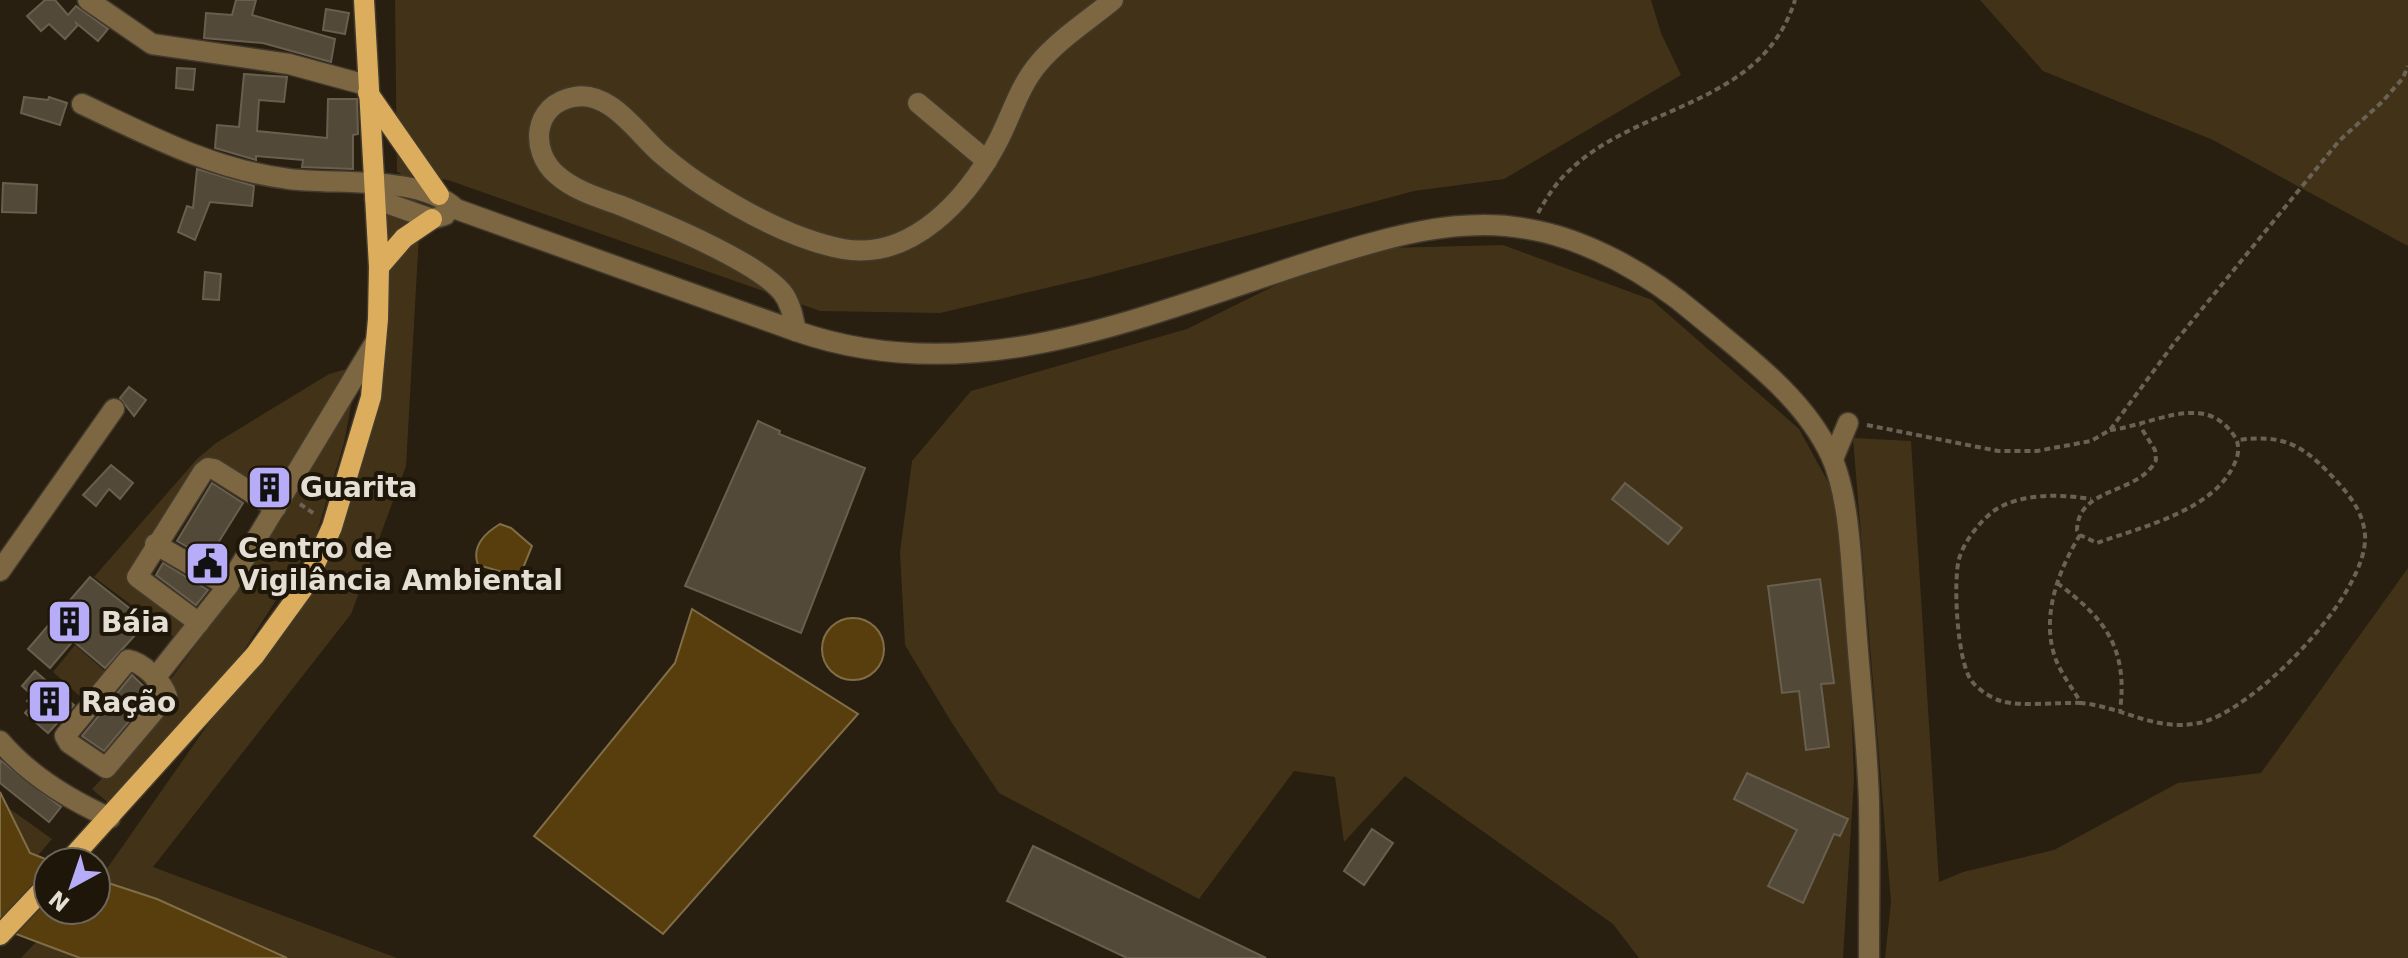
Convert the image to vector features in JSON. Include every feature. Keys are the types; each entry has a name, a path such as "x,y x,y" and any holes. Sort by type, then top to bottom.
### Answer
{"main road":[{"path":"83,846 255,655 317,563 332,527 371,397 377,340 379,267 366,88 364,0"},
{"path":"366,88 439,195"},
{"path":"379,267 404,238 432,219"},
{"path":"0,935 32,901"}],"street":[{"path":"88,0 152,44 289,64 366,88"},
{"path":"796,331 790,305 781,291 763,277 673,228 584,192 559,178 543,161 537,148 543,120 570,97 588,95 605,103 660,153 706,188 743,209 844,249 880,250 910,240 938,219 987,161 1019,95 1039,63 1113,0"},
{"path":"918,103 987,161"},
{"path":"82,104 163,145 229,166 374,193 439,195 456,209 835,345 893,355 969,356 1057,341 1155,314 1385,238 1462,225 1528,229 1601,252 1678,299 1758,366 1807,415 1833,459 1849,533 1868,782 1869,958"},
{"path":"374,193 432,219 456,209"},
{"path":"155,678 228,586 377,340"},
{"path":"0,571 114,409"},
{"path":"1833,459 1848,423"},
{"path":"199,623 137,577 155,544 208,468 276,508"},
{"path":"155,544 228,586"},
{"path":"128,660 136,662 155,678 166,691 166,700 109,767 98,764 66,740 68,728 128,660"},
{"path":"0,741 40,777 78,804 110,818"}],"path":[{"path":"1528,229 1553,189 1572,167 1608,143 1716,89 1772,49 1789,19 1795,0"},
{"path":"2110,430 2175,342 2339,141 2382,102 2408,66"},
{"path":"1848,423 1998,451 2037,451 2091,441 2110,430 2140,426 2190,412 2205,413 2225,424 2238,440 2238,455 2230,475 2214,494 2097,543 2080,535"},
{"path":"2140,426 2155,450 2156,460 2151,470 2138,482 2091,499 2067,495 2005,505 1992,512 1971,536 1959,558 1957,592 1966,670 1976,686 2001,701 2081,703 2120,711 2164,727 2200,723 2235,709 2324,626 2359,564 2365,536 2357,506 2318,462 2282,438 2238,440"},
{"path":"2081,703 2057,661 2050,639 2050,615 2057,583 2080,535 2077,520 2091,499"},
{"path":"2057,583 2083,602 2116,647 2122,669 2120,711"}],"shaded area":[{"path":"395,0 1651,0 1661,33 1681,75 1504,179 1414,191 1093,277 940,313 820,311 448,180 412,174 419,234 406,466 351,614 153,867 397,958 287,958 157,899 112,884 112,861 305,586 361,431 374,186 401,173 397,172"},
{"path":"1980,0 2408,0 2408,246 2213,140 2043,71"},
{"path":"1503,245 1652,300 1799,429 1844,511 1854,778 1843,958 1639,958 1613,924 1405,776 1344,842 1335,777 1294,771 1199,899 999,793 905,645 900,552 912,461 971,391 1187,329 1349,249"},
{"path":"347,369 282,482 264,471 253,487 215,462 132,578 190,619 174,637 94,577 197,459 216,443 329,374"},
{"path":"355,384 344,443 315,539 246,647 206,700 112,806 92,789 159,719 177,693 167,684 230,599"},
{"path":"1853,438 1911,441 1939,882 1963,872 2054,850 2178,783 2261,773 2408,568 2408,958 1885,958 1891,902"},
{"path":"500,524 511,528 532,546 521,573 509,574 478,565 478,546"},
{"path":"692,609 858,714 663,934 534,836 675,663"},
{"path":"853,618 875,627 884,649 875,671 853,680 831,671 822,649 831,627"},
{"path":"75,645 106,672 83,699 53,672"},
{"path":"0,792 32,854 32,926 112,926 112,884 157,899 287,958 80,958 0,928"},
{"path":"0,802 52,839 46,846 32,846 32,862 0,899"},
{"path":"36,942 80,958 21,958"}],"building":[{"path":"45,0 55,0 68,15 76,6 108,29 98,41 75,22 78,25 65,39 49,24 41,31 27,16"},
{"path":"236,0 256,0 252,15 335,39 331,62 263,43 204,38 206,13 232,15"},
{"path":"326,9 349,13 345,34 323,30"},
{"path":"177,68 195,69 193,90 176,88"},
{"path":"244,74 287,77 284,102 259,100 257,131 327,138 328,99 357,99 358,134 353,135 353,169 302,167 303,160 256,156 256,160 215,148 217,125 239,127"},
{"path":"24,97 48,100 49,97 67,103 60,125 21,113"},
{"path":"197,169 254,186 252,206 210,202 195,240 178,232 187,206 193,208"},
{"path":"3,183 37,185 36,213 2,212"},
{"path":"205,272 221,274 219,300 203,299"},
{"path":"129,387 146,400 134,416 120,398"},
{"path":"758,421 780,431 779,434 865,468 801,633 685,586"},
{"path":"111,465 133,483 120,499 109,489 96,506 83,495"},
{"path":"212,483 243,503 208,559 177,541"},
{"path":"1625,483 1682,528 1668,544 1612,499"},
{"path":"163,563 208,590 196,605 156,575"},
{"path":"90,577 147,622 105,668 73,641 50,668 28,649"},
{"path":"1820,579 1834,683 1821,684 1829,747 1806,750 1799,691 1782,693 1768,586"},
{"name":"Ração","path":"35,671 74,705 48,733 25,713 32,705 27,701 32,695 22,686"},
{"path":"132,675 152,694 104,751 82,736"},
{"path":"0,760 61,807 49,822 0,783"},
{"path":"1747,773 1848,819 1840,836 1834,834 1803,903 1768,886 1797,830 1734,799"},
{"path":"1372,829 1393,843 1364,885 1344,871"},
{"path":"1033,846 1266,958 1127,958 1007,901"}],"place":[{"name":"Guarita","path":"269,487"},
{"name":"Centro de Vigilância Ambiental","path":"207,564"},
{"name":"Báia","path":"70,622"},
{"name":"Ração","path":"50,702"}]}
